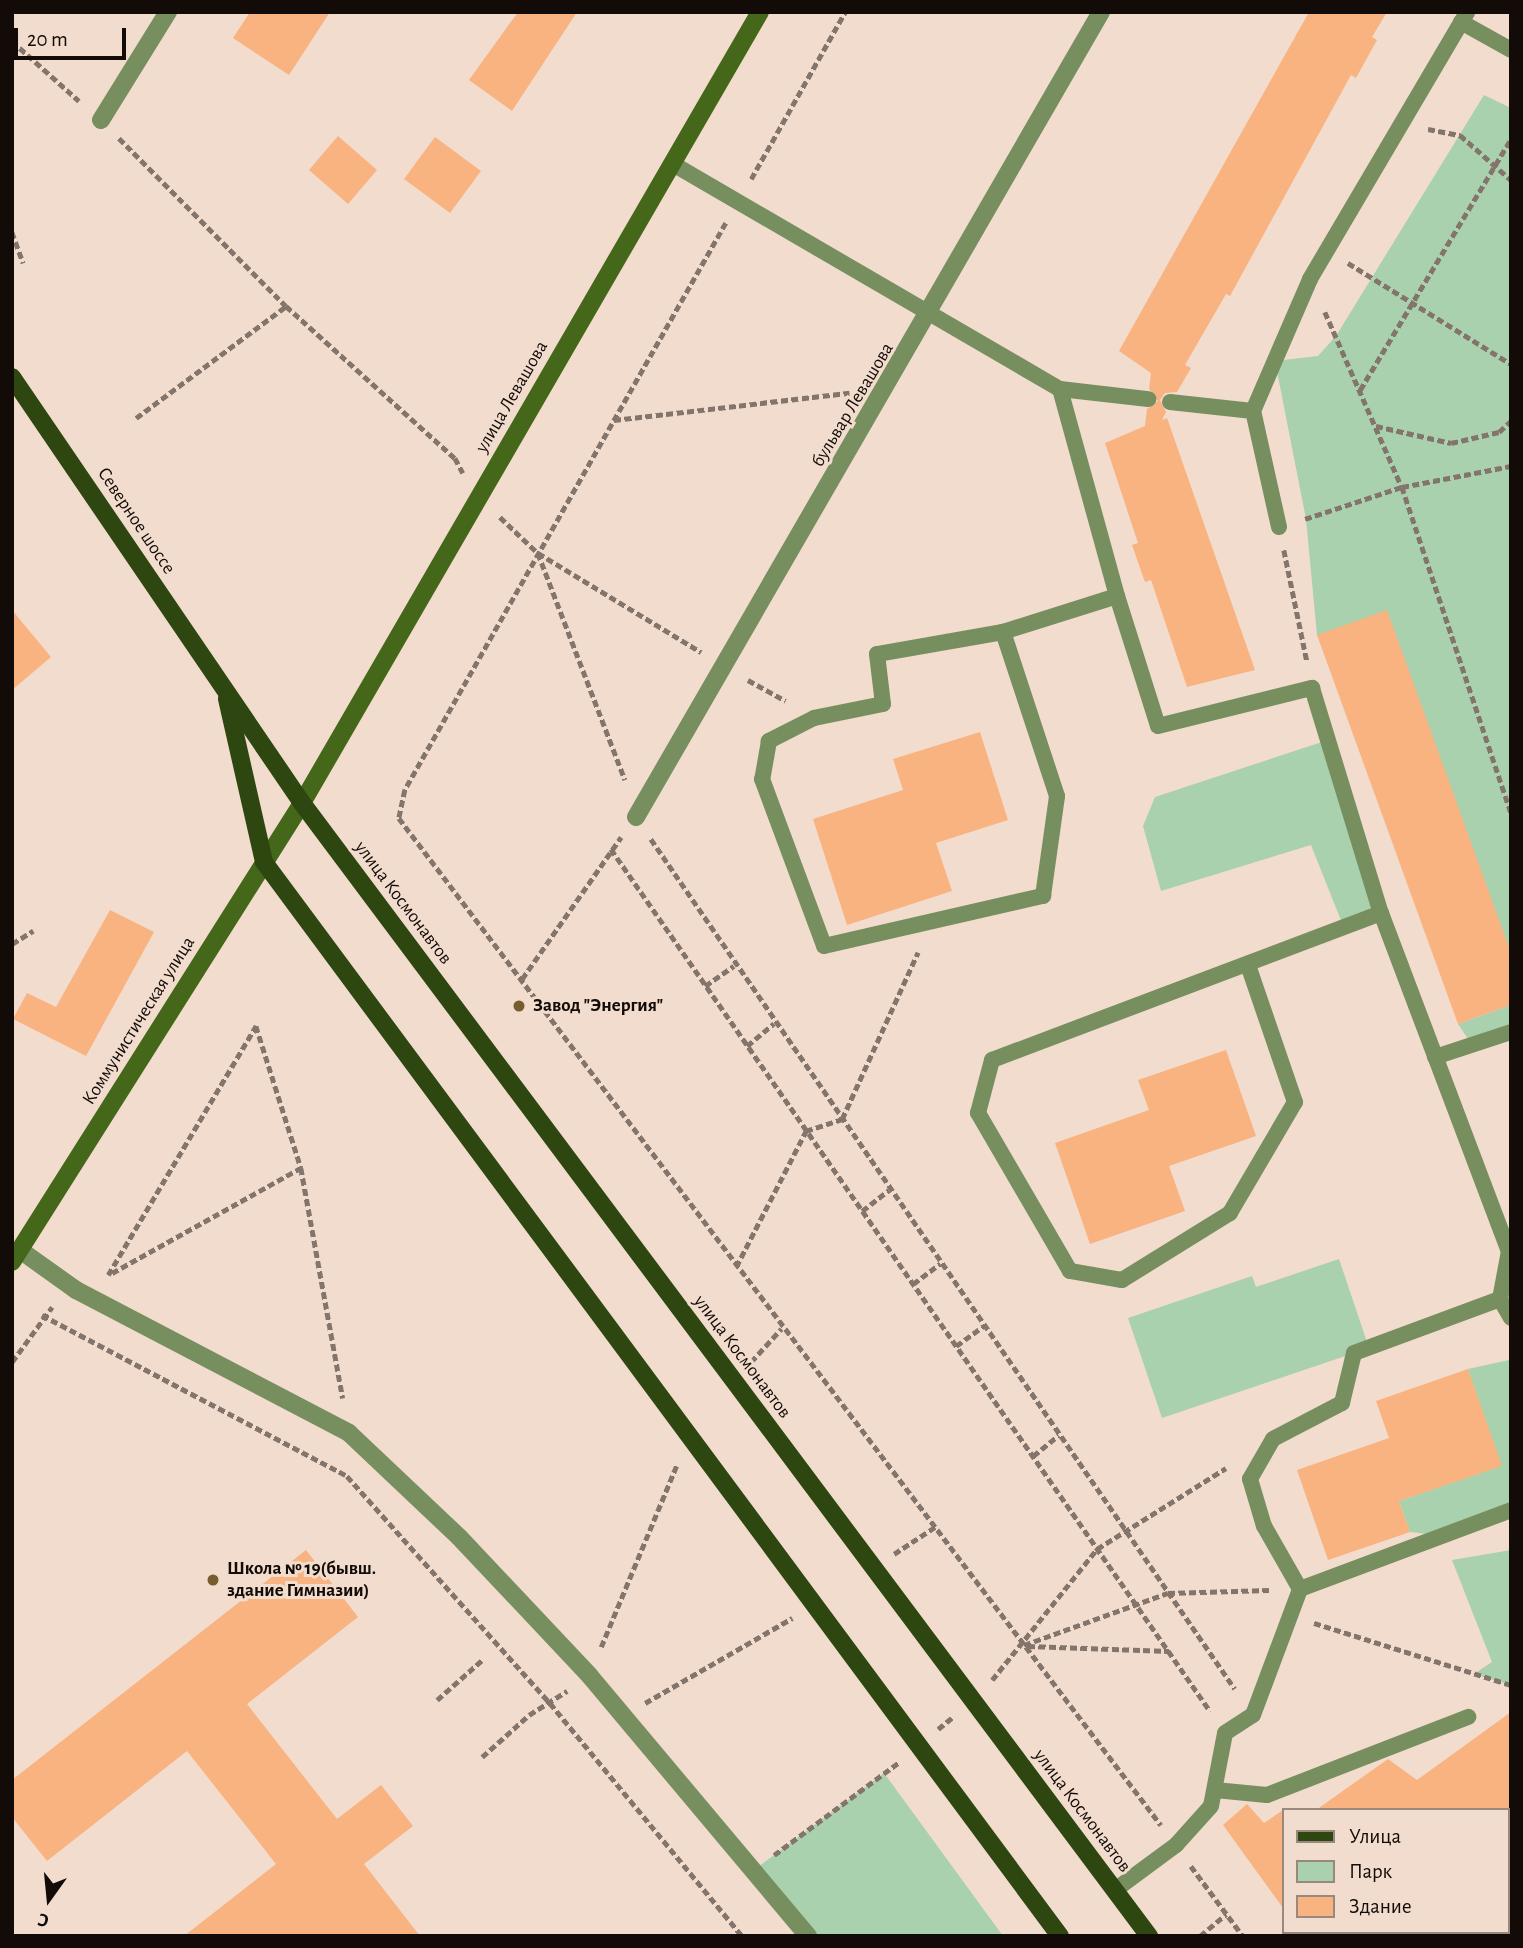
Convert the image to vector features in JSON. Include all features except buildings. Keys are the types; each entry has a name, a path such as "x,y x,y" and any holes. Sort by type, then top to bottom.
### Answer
{"main road":[{"name":"улица Левашова","path":"302,803 760,12"},
{"name":"Северное шоссе","path":"12,377 302,803"},
{"name":"Северное шоссе","path":"225,689 264,862"},
{"name":"Коммунистическая улица","path":"16,1256 302,803"},
{"name":"улица Космонавтов","path":"302,803 1149,1936"},
{"path":"264,862 1060,1936"}],"street":[{"path":"101,120 168,12"},
{"name":"бульвар Левашова","path":"636,817 932,313 1101,12"},
{"path":"16,1256 349,1433 458,1537 589,1675 808,1936"}],"lane":[{"path":"1279,527 1253,411 1310,279 1464,17 1511,50"},
{"path":"673,164 1060,389 1148,400"},
{"path":"1060,389 1117,596 1158,726 1312,688 1381,913 1510,1250 1500,1299 1511,1318"},
{"path":"1170,401 1253,411"},
{"path":"1003,632 1057,796 1043,896 824,946 762,779 769,741 814,718 883,704 877,654 1003,632 1117,596"},
{"path":"1248,965 1295,1102 1230,1213 1122,1280 1070,1271 978,1113 992,1060 1381,913"},
{"path":"1435,1057 1511,1032"},
{"path":"1300,1589 1264,1527 1250,1479 1273,1439 1342,1402 1354,1353 1500,1299"},
{"path":"1115,1890 1176,1844 1211,1806 1225,1733 1253,1715 1300,1589 1511,1510"},
{"path":"1215,1790 1266,1795 1468,1717"}],"path":[{"path":"845,12 405,790 399,818 522,979 781,1329 935,1527 1243,1936"},
{"path":"12,41 101,120 286,306 455,458"},
{"path":"1401,124 1460,135 1496,163 1511,180"},
{"path":"1360,391 1511,139"},
{"path":"12,232 23,263"},
{"path":"1327,251 1511,364"},
{"path":"1310,279 1402,488 1511,813"},
{"path":"136,418 286,306"},
{"path":"613,420 887,389"},
{"path":"1375,426 1451,443 1499,432 1511,421"},
{"path":"1312,688 1279,527 1402,488 1511,466"},
{"path":"538,553 814,718"},
{"path":"538,553 636,817 734,966 1253,1715"},
{"path":"522,979 611,849 1225,1733"},
{"path":"736,1266 806,1132 842,1119 932,922"},
{"path":"12,944 33,931"},
{"path":"705,986 734,966"},
{"path":"747,1046 774,1023"},
{"path":"109,1275 256,1026 301,1168 349,1433"},
{"path":"12,1362 42,1315 76,1290 109,1275 301,1168"},
{"path":"862,1211 889,1189"},
{"path":"913,1284 940,1264"},
{"path":"42,1315 346,1476 550,1703 742,1936"},
{"path":"956,1346 984,1326"},
{"path":"734,1381 781,1329"},
{"path":"482,1757 529,1715 589,1675 689,1435"},
{"path":"1033,1456 1059,1435"},
{"path":"1024,1645 1097,1549 1273,1439"},
{"path":"874,1567 935,1527"},
{"path":"1024,1645 1137,1607 1168,1592 1300,1589"},
{"path":"623,1715 772,1633 813,1603"},
{"path":"1290,1616 1511,1685"},
{"path":"1024,1645 1169,1651"},
{"path":"437,1700 482,1660"},
{"path":"1200,1936 1226,1914"}],"green space":[{"path":"1484,95 1511,108 1511,953 1317,635 1306,519 1275,361 1318,356 1336,336"},
{"path":"1328,740 1381,913 1344,928 1311,845 1161,891 1143,826 1155,797"},
{"path":"1511,1005 1511,1032 1472,1045 1458,1024"},
{"path":"1339,1259 1369,1348 1162,1418 1128,1318 1252,1276 1256,1287"},
{"path":"1509,1360 1511,1510 1442,1536 1410,1532 1399,1501 1501,1466 1468,1369"},
{"path":"1511,1550 1511,1685 1474,1674 1492,1662 1452,1560"},
{"path":"884,1773 1003,1936 808,1936 754,1870"}],"place":[{"name":"Завод \"Энергия\"","path":"519,1006"},
{"name":"Школа № 19(бывш. здание Гимназии)","path":"213,1580"}]}
